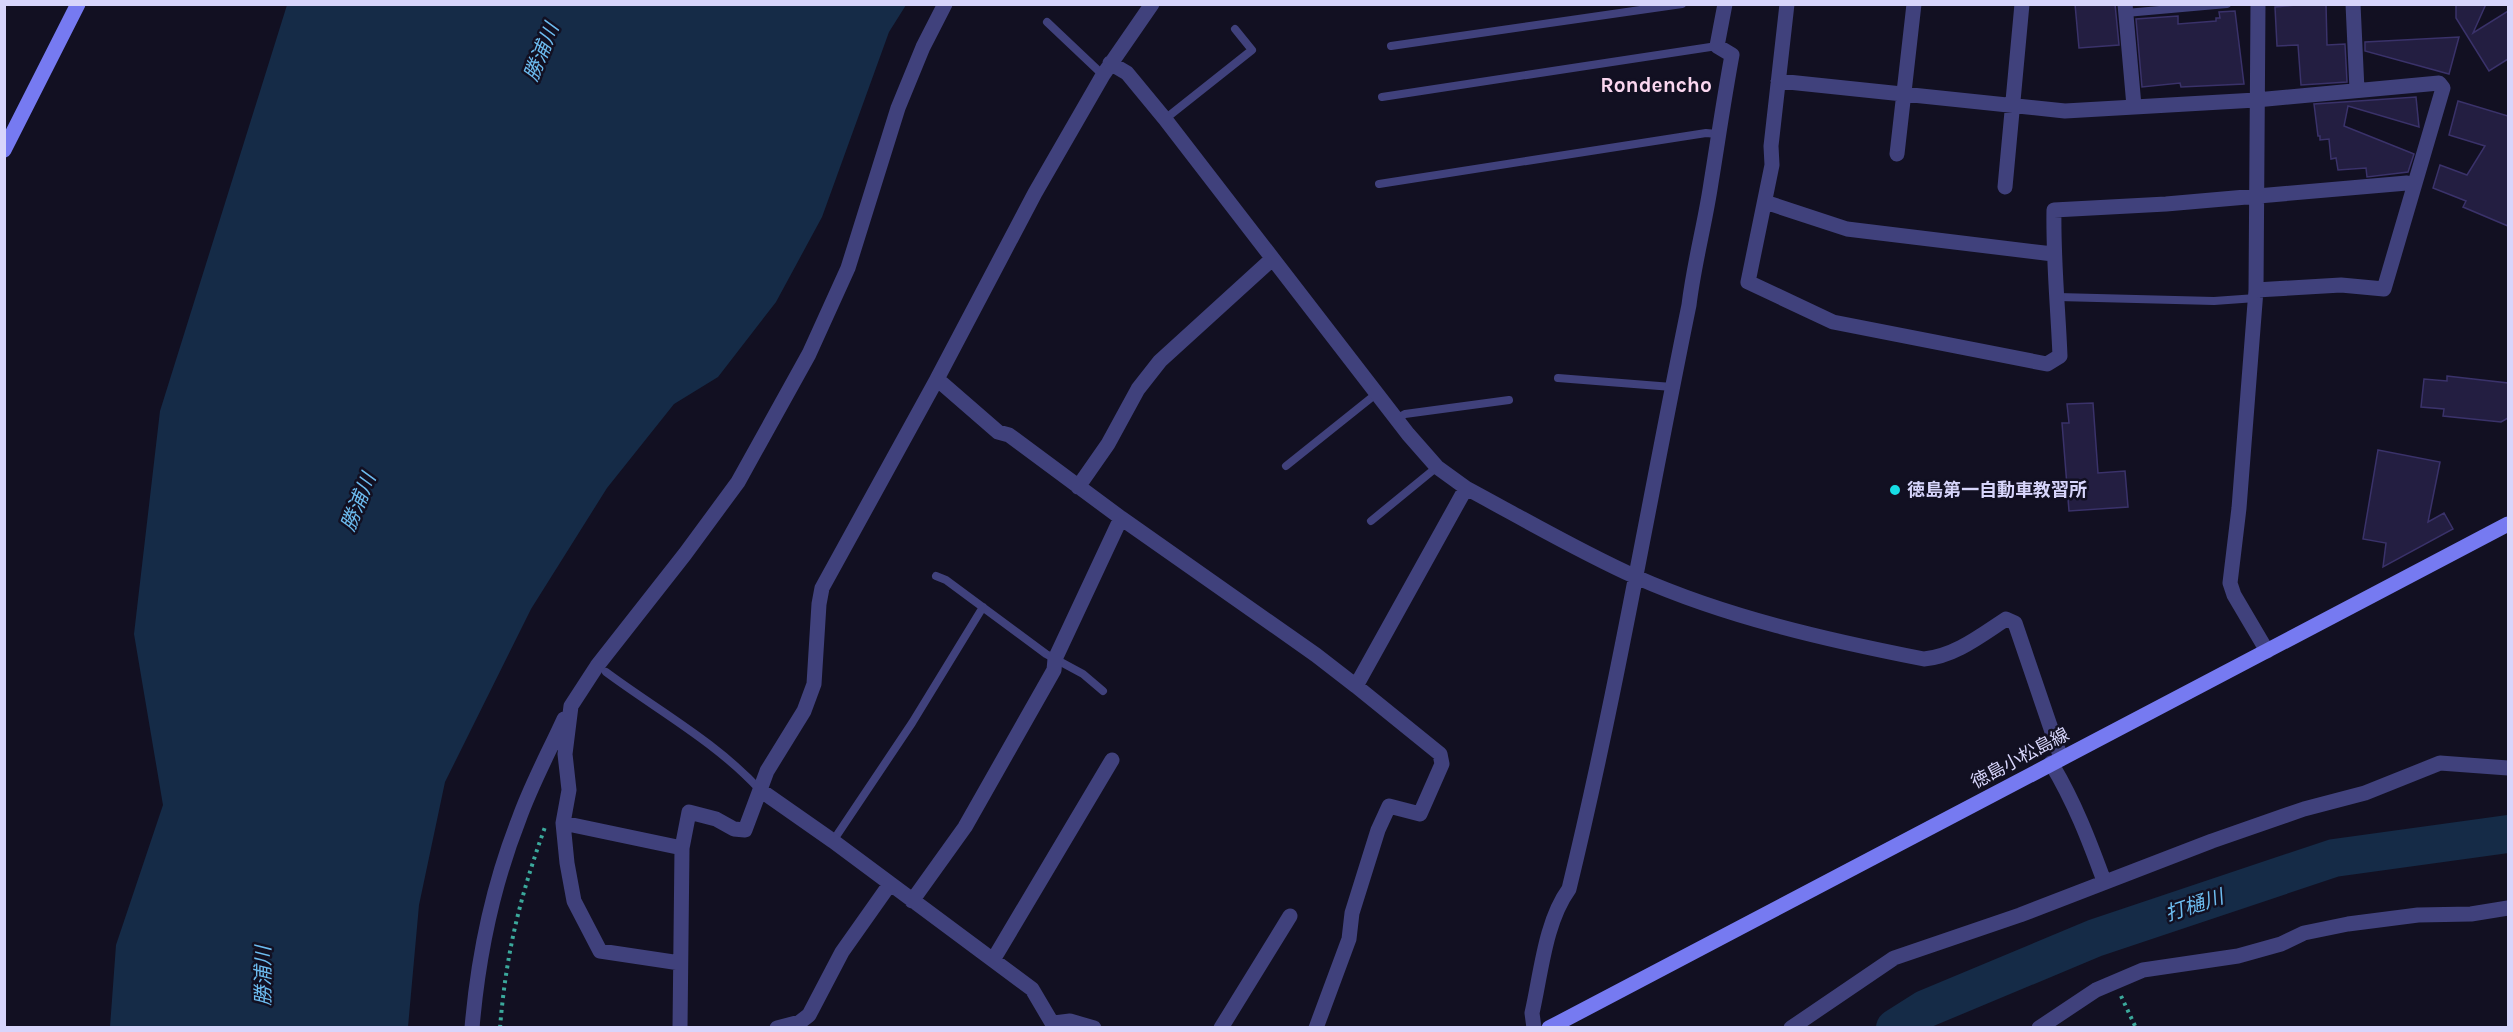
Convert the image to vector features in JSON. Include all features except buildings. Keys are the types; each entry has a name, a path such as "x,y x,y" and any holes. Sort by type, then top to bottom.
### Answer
{"main road":[{"path":"4,150 78,4"},
{"name":"徳島小松島線","path":"1549,1028 2508,524"}],"street":[{"path":"472,1028 476,986 503,865 519,818 571,706 601,669 738,482 809,354 848,268 898,108 923,47 945,4"},
{"path":"680,1028 682,848 689,812 745,830 772,762 804,711 814,684 822,588 937,379 1035,193 1107,69 1152,4"},
{"path":"1534,1028 1532,1013 1552,920 1571,881 1636,577 1689,305 1693,265 1711,183 1717,134 1732,55 1717,46 1725,4"},
{"path":"1787,4 1771,146 1772,165 1748,282 1833,322 2047,364 2060,356 2058,297 2053,254 2054,210 2257,197 2407,183 2414,186"},
{"path":"1897,154 1914,4"},
{"path":"2005,187 2022,4"},
{"path":"2258,4 2256,294 2230,583 2234,595 2267,651"},
{"path":"2353,4 2357,90"},
{"path":"2125,9 2134,106"},
{"path":"1107,69 1127,73 1165,119 1396,420 1437,466 1466,488 1636,577 1699,601 1787,627 1924,659 1938,658 1957,650 2006,619 2015,623 2056,761 2104,881"},
{"path":"1778,81 2065,111 2256,100 2439,83 2443,88 2384,289 2341,285 2256,294"},
{"path":"1765,202 1847,230 2053,254"},
{"path":"1078,487 1108,444 1138,389 1160,361 1272,259"},
{"path":"937,379 998,432 1009,435 1121,518 1316,655 1440,754 1442,764 1420,814 1389,806 1378,830 1352,913 1349,939 1316,1028"},
{"path":"1356,686 1466,488"},
{"path":"912,901 964,828 1054,670 1055,659 1121,518"},
{"path":"571,706 565,754 569,790 563,823 574,901 600,951 680,963"},
{"path":"993,960 1112,760"},
{"path":"1791,1028 1894,958 2020,915 2104,881 2304,809 2366,793 2440,763 2508,768"},
{"path":"760,790 833,841 1032,989 1055,1025 1070,1021 1094,1028"},
{"path":"563,823 682,848"},
{"path":"777,1028 800,1022 808,1016 842,952 890,884"},
{"path":"2039,1028 2096,990 2143,970 2238,956 2281,944 2304,933 2348,924 2418,915 2471,914 2508,908"},
{"path":"1221,1028 1290,916"}],"lane":[{"path":"1391,46 1682,4"},
{"path":"2125,9 2228,4"},
{"path":"1047,22 1107,69"},
{"path":"1165,119 1252,50 1235,29"},
{"path":"1382,97 1717,46"},
{"path":"1379,184 1706,133 1717,134"},
{"path":"2058,297 2214,301 2256,294"},
{"path":"1558,378 1672,387"},
{"path":"1286,466 1376,394"},
{"path":"1396,420 1405,414 1509,400"},
{"path":"1371,521 1437,466"},
{"path":"936,576 946,580 1055,659 1083,674 1103,691"},
{"path":"833,841 912,723 983,607"},
{"path":"601,669 651,706 710,744 760,790"}],"path":[{"path":"2114,982 2136,1028"}],"water":[{"name":"勝浦川","path":"287,5 906,5 889,32 822,217 776,302 718,377 674,404 607,488 531,609 445,782 419,905 408,1027 110,1027 116,945 163,805 134,634 160,411"}],"waterway":[{"name":"打樋川","path":"1895,1028 1925,1009 2095,938 2334,858 2508,834"}],"place":[{"name":"徳島第一自動車教習所","path":"1895,490"}],"district":[{"name":"Rondencho","path":"1656,85"}]}
